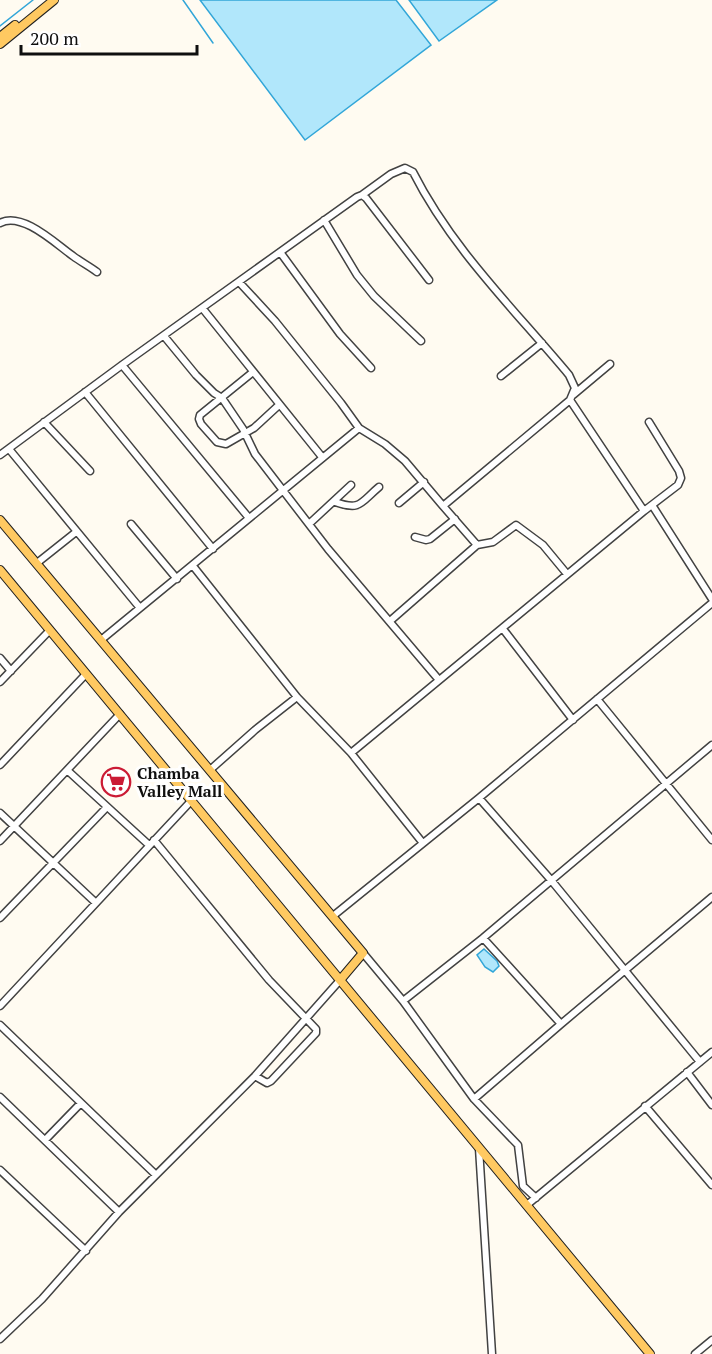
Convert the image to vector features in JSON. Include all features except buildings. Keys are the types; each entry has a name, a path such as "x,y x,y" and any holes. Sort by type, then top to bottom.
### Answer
{"main road":[{"path":"0,37 47,0"},
{"path":"0,44 54,0"},
{"path":"0,520 363,953 341,979"},
{"path":"0,570 528,1204 650,1354"}],"street":[{"path":"0,455 324,220 391,174 405,168 413,172 464,254 569,375 575,388 571,398"},
{"path":"362,195 429,280"},
{"path":"0,223 12,220 28,225 49,237 97,272"},
{"path":"324,220 357,275 374,296 421,341"},
{"path":"280,252 340,333 371,368"},
{"path":"239,282 342,403 359,428 399,455 477,545"},
{"path":"203,309 322,457"},
{"path":"164,336 196,375 222,398 236,416 255,454 309,524 439,680"},
{"path":"501,376 542,343"},
{"path":"443,506 610,364"},
{"path":"122,365 249,518"},
{"path":"253,372 200,415 201,424 217,442 226,444 246,434 279,405"},
{"path":"85,392 213,549"},
{"path":"571,398 644,511"},
{"path":"44,422 90,471"},
{"path":"351,753 678,485 681,477 649,422"},
{"path":"101,640 359,428"},
{"path":"9,449 140,608"},
{"path":"399,503 424,482"},
{"path":"309,524 351,485"},
{"path":"334,502 348,507 356,506 380,487"},
{"path":"333,916 573,720 712,601 652,505"},
{"path":"416,537 430,539 455,519"},
{"path":"131,525 177,579"},
{"path":"390,621 477,545 493,542 516,525 543,545 567,574"},
{"path":"37,563 76,532"},
{"path":"193,566 297,697 351,753 422,842"},
{"path":"503,629 573,720"},
{"path":"0,682 50,630"},
{"path":"0,658 11,671"},
{"path":"0,765 86,674"},
{"path":"210,770 297,697"},
{"path":"597,699 712,840"},
{"path":"0,841 120,714"},
{"path":"403,1001 483,938 712,745"},
{"path":"68,770 107,807 151,843 268,980 316,1029 316,1033 271,1081 267,1083 255,1076"},
{"path":"479,798 551,880 700,1062"},
{"path":"0,1006 192,800"},
{"path":"0,918 107,807"},
{"path":"0,813 96,903"},
{"path":"474,1099 712,897"},
{"path":"483,938 561,1024"},
{"path":"363,953 403,1001 474,1099 518,1145 523,1186 536,1198"},
{"path":"0,1339 42,1299 119,1212 255,1076 341,979"},
{"path":"0,1025 80,1104 156,1174"},
{"path":"528,1204 712,1052"},
{"path":"687,1072 712,1105"},
{"path":"0,1097 119,1212"},
{"path":"45,1140 80,1104"},
{"path":"645,1106 712,1185"},
{"path":"479,1147 492,1354"},
{"path":"0,1170 86,1251"},
{"path":"695,1354 712,1340"}],"water":[{"path":"200,0 396,0 431,45 305,140"},
{"path":"409,0 497,0 439,41"},
{"path":"484,949 497,961 499,966 493,972 485,967 477,955"}],"waterway":[{"path":"0,26 33,0"},
{"path":"183,0 213,43"}],"place":[{"name":"Chamba Valley Mall","path":"116,782"}]}
